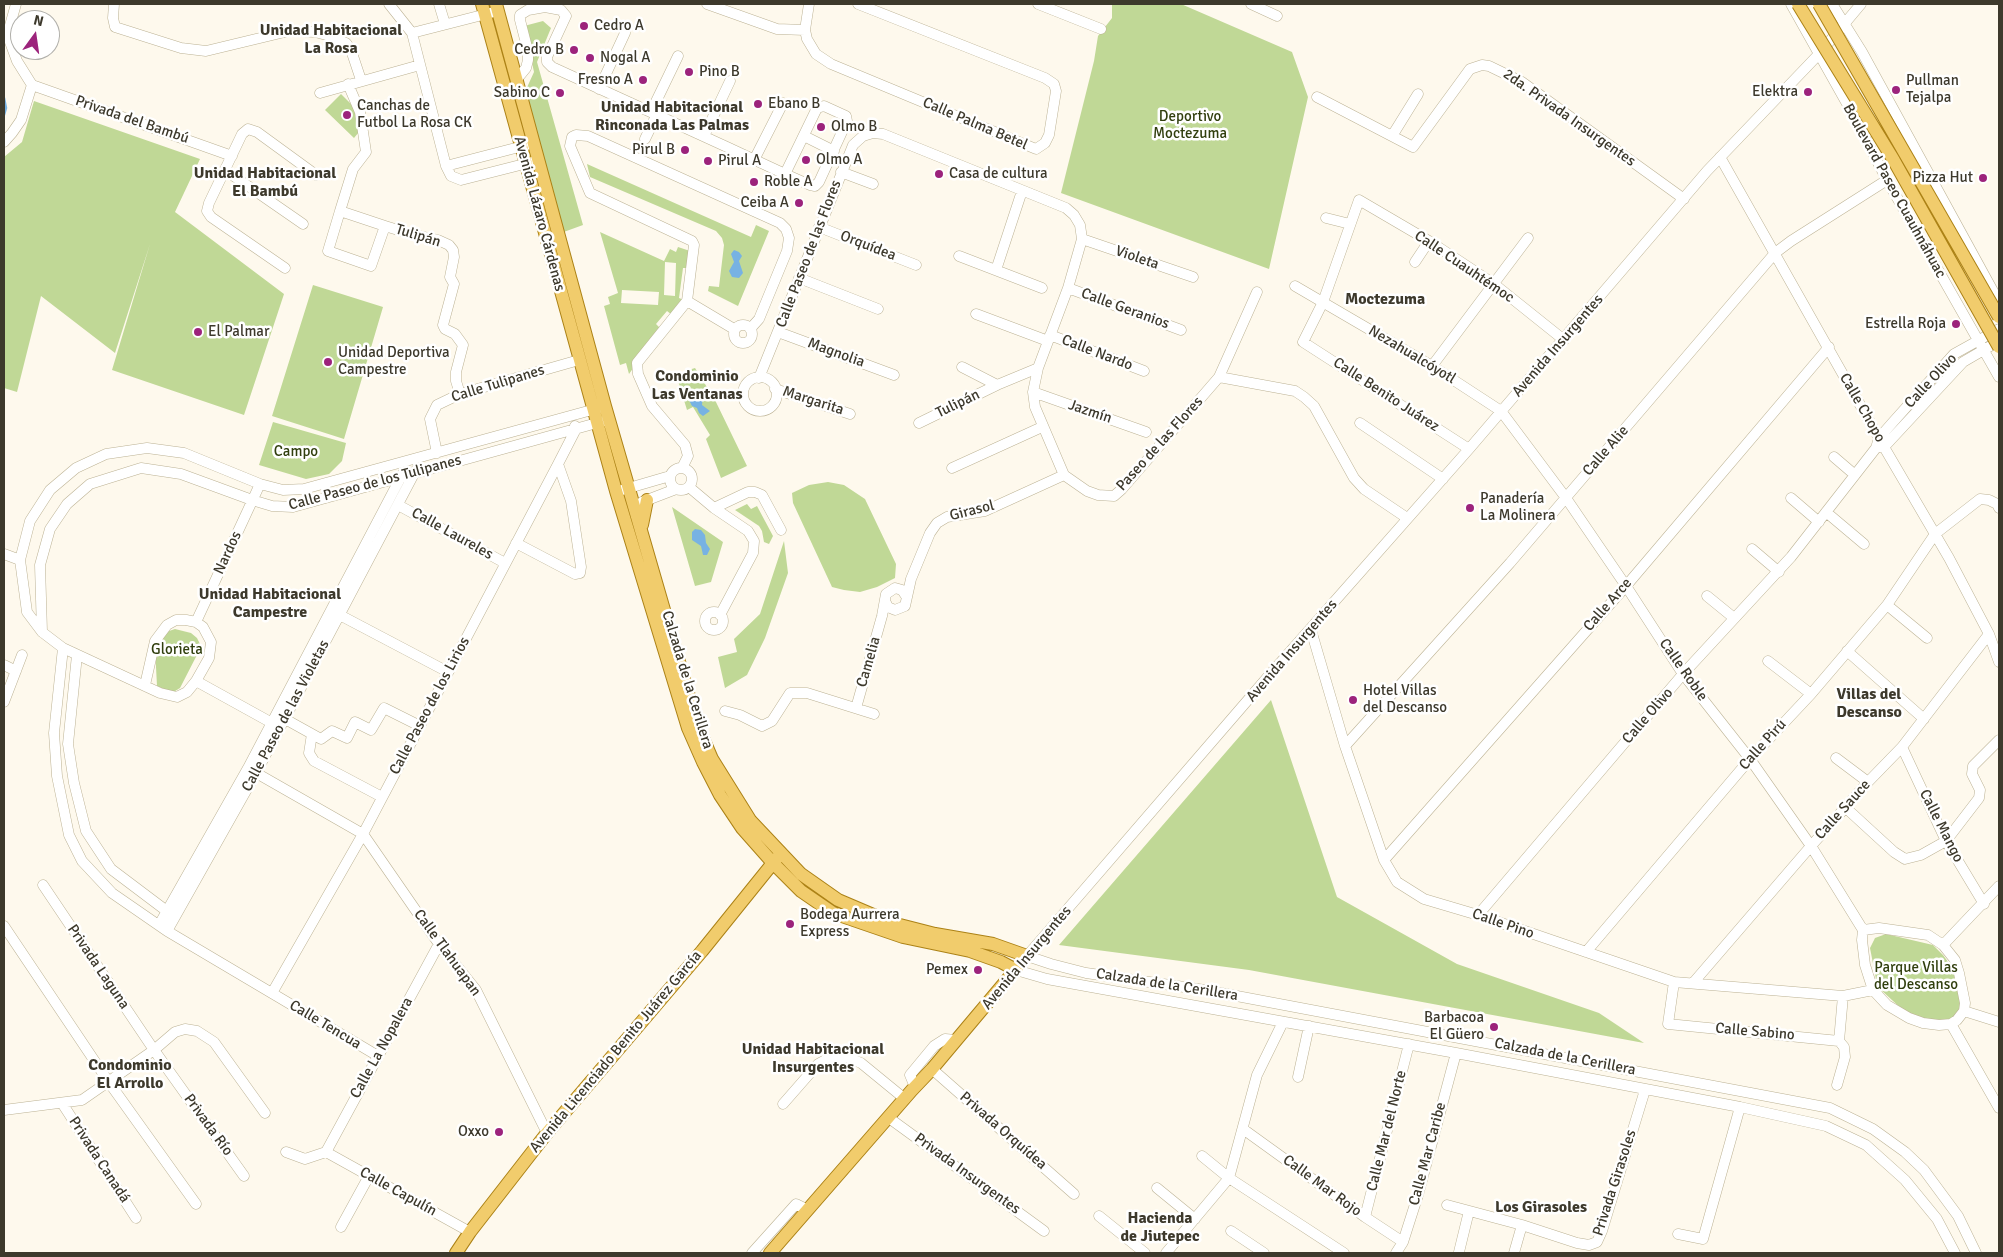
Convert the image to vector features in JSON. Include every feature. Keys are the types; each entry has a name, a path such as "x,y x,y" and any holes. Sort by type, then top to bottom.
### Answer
{"main road":[{"name":"Boulevard Paseo Cuauhnáhuac","path":"1798,4 1892,159 1999,347"},
{"name":"Avenida Lázaro Cárdenas","path":"497,7 517,79 528,145 579,360 599,408"},
{"name":"Boulevard Paseo Cuauhnáhuac","path":"1819,8 1999,317"},
{"name":"Avenida Lázaro Cárdenas","path":"484,9 528,145"},
{"name":"Avenida Lázaro Cárdenas","path":"532,162 603,422"},
{"name":"Calzada de la Cerillera","path":"603,422 630,488 697,724 712,759 746,824"},
{"name":"Calzada de la Cerillera","path":"603,422 616,491 688,728 720,795 777,858 801,891 833,913 903,937 970,952 1001,962 1016,970"},
{"path":"641,527 648,500"},
{"name":"Calzada de la Cerillera","path":"777,858 838,900 892,923 935,934 993,944 1028,956"},
{"name":"Avenida Licenciado Benito Juárez García","path":"456,1253 470,1232 547,1133 702,951 777,858"},
{"name":"Avenida Insurgentes","path":"770,1253 932,1069 1028,956"}],"street":[{"path":"4,142 20,120 32,85 18,61 10,42 9,29 16,4"},
{"path":"114,4 114,26 181,48 206,51 289,31 315,32 330,36 346,43 351,50 362,80"},
{"path":"389,4 412,33 446,166 451,176 461,180 532,162"},
{"path":"439,4 445,24"},
{"path":"707,4 777,29 805,30 809,4"},
{"name":"Calle Palma Betel","path":"805,30 807,39 816,54 831,64 1036,149 1050,135 1056,91 1054,84 1044,78 858,4"},
{"path":"1038,4 1070,15 1101,29"},
{"path":"1070,4 1070,15"},
{"path":"1250,4 1277,16"},
{"name":"Boulevard Paseo Cuauhnáhuac","path":"1791,4 1850,109 1887,180 1999,377"},
{"path":"1801,22 1819,8 1832,4 1883,91 1999,302"},
{"name":"Avenida Insurgentes","path":"1028,956 1407,518 1470,449 1720,157 1819,54 1861,4"},
{"path":"412,33 445,24 484,9 497,7"},
{"path":"517,79 526,68 528,60 528,51 520,15 528,10 550,8 561,10 566,16 547,57 548,64 599,89 654,113 754,160 785,174 810,185 815,186 819,182 847,121 847,117 824,106 817,108 785,174"},
{"path":"1819,8 1828,28 1845,24"},
{"path":"599,89 626,33"},
{"path":"645,139 678,56"},
{"path":"320,93 420,65"},
{"name":"2da. Privada Insurgentes","path":"1317,97 1413,147 1470,69 1489,66 1522,82 1684,199"},
{"path":"704,136 730,81"},
{"path":"348,84 360,112 366,152 353,169 340,211 385,226"},
{"name":"Privada del Bambú","path":"32,85 232,156"},
{"path":"1850,109 1883,91"},
{"path":"1392,136 1418,94"},
{"path":"754,160 783,103"},
{"path":"285,268 211,217 207,212 209,203 242,134 248,129 257,132 316,174"},
{"name":"Calle Paseo de las Flores","path":"759,378 841,172 853,145 863,136 873,133 882,134 1066,208 1074,214 1080,224 1082,239"},
{"path":"616,491 670,476 674,470 682,468 688,456 685,444 652,406 638,374 637,363 687,300 694,249 692,242 590,194 570,146 572,137 576,135 588,136 780,223 786,229 789,238 787,251 759,319 750,329 751,337 745,343 736,340 734,329"},
{"path":"804,136 834,151"},
{"path":"446,166 528,145"},
{"name":"Calle Chopo","path":"1720,157 1829,347 1880,444 1949,558 1989,634 1999,662"},
{"path":"225,170 303,224"},
{"path":"841,172 873,184"},
{"name":"Calle Alie","path":"1345,746 1510,563 1775,253 1791,240 1887,180"},
{"path":"996,270 1022,191"},
{"name":"Calle Cuauhtémoc","path":"1350,224 1359,200 1428,241 1494,284 1564,340"},
{"name":"Tulipán","path":"340,211 328,251 362,263 371,266 385,226 438,240 449,245 453,250 454,256 450,277 454,284 442,325 459,339 463,345 456,372 456,381 460,394"},
{"path":"1323,302 1350,224 1326,218"},
{"name":"Orquídea","path":"819,227 916,265"},
{"path":"1432,366 1528,238"},
{"path":"1064,476 1034,407 1033,392 1038,368 1068,288 1082,239"},
{"name":"Violeta","path":"1082,239 1193,277"},
{"path":"1416,262 1428,241"},
{"path":"959,256 1042,288"},
{"path":"799,278 878,309"},
{"name":"Nezahualcóyotl","path":"1295,286 1432,366 1501,411"},
{"name":"Calle Geranios","path":"1068,288 1181,330"},
{"path":"1257,292 1219,377 1295,391 1304,397 1314,406 1354,478 1364,489 1407,518"},
{"path":"687,300 734,329"},
{"name":"Calle Benito Juárez","path":"1323,302 1303,342 1470,449"},
{"name":"Calle Nardo","path":"976,314 1144,371"},
{"path":"734,329 742,324 750,329"},
{"name":"Calle Olivo","path":"1478,915 1683,674 1779,572 1880,444 1980,345 1999,329"},
{"name":"Magnolia","path":"778,332 894,375"},
{"name":"Calle Olivo","path":"1980,345 1999,341"},
{"name":"Calle Arce","path":"1384,860 1626,586 1829,347"},
{"name":"Calle Tulipanes","path":"437,453 430,419 436,405 460,394 579,360"},
{"name":"Tulipán","path":"962,367 997,385"},
{"name":"Tulipán","path":"919,423 997,385 1038,368"},
{"name":"Paseo de las Flores","path":"1064,476 1087,491 1098,495 1114,496 1219,377"},
{"name":"Margarita","path":"759,378 769,380 775,389 776,400 769,408 759,411 749,407 743,397 745,386 753,379 759,378"},
{"name":"Margarita","path":"775,389 850,414"},
{"name":"Jazmín","path":"1033,392 1146,432"},
{"name":"Calle Paseo de los Tulipanes","path":"42,632 27,612 20,560 30,520 50,490 76,468 106,454 148,448 184,453 260,484 283,490 304,489 599,408"},
{"name":"Calle Roble","path":"1501,411 1566,498 1683,674 1750,759 1811,846 1863,930"},
{"path":"571,415 576,429"},
{"name":"Calle Paseo de los Tulipanes","path":"42,632 40,564 50,529 67,504 90,484 141,468 181,474 272,506 293,507 603,422"},
{"path":"1360,423 1443,479"},
{"path":"952,468 1042,427"},
{"name":"Calle Paseo de los Lirios","path":"272,994 363,834 576,429"},
{"name":"Calle Paseo de las Violetas","path":"252,770 272,723 398,505 421,457"},
{"path":"1834,457 1855,475"},
{"name":"Calle Paseo de las Violetas","path":"163,928 252,770 285,719 408,460"},
{"path":"516,543 575,574 580,573 581,567 571,501 558,464"},
{"path":"622,510 676,489 682,490 689,487 692,481 690,474 682,468"},
{"path":"670,476 672,486 676,489"},
{"name":"Girasol","path":"902,592 911,579 930,533 937,522 946,517 985,511 1064,476"},
{"name":"Nardos","path":"196,622 260,484"},
{"path":"689,487 714,508 748,531 754,541 753,553 720,615"},
{"path":"714,508 748,492 755,492 762,496 781,530"},
{"path":"1791,498 1819,522"},
{"name":"Calle Pirú","path":"1586,952 1750,759 1810,694 1887,605 1935,534 1980,499 1990,500 1997,504 1999,508"},
{"name":"Calle Laureles","path":"398,505 505,564"},
{"path":"1826,512 1864,544"},
{"path":"1752,549 1779,572"},
{"path":"4,554 20,560"},
{"path":"889,591 902,592 906,603 902,608 888,605 886,594 889,591"},
{"path":"1707,596 1734,618"},
{"name":"Camelia","path":"856,708 882,616 888,605"},
{"path":"1887,605 1927,638"},
{"path":"335,613 448,672"},
{"path":"42,632 77,656 160,693 177,697 187,692 196,681 209,658 212,642 203,627 196,622 176,620 160,632 155,641 145,685"},
{"name":"Calle Pino","path":"1311,630 1345,746 1384,860 1397,882 1424,899 1478,915 1674,982 1843,996 1873,990"},
{"name":"Calle Sauce","path":"1693,984 1811,846 1902,747 1989,634"},
{"path":"63,648 54,733 57,776 69,835 82,861 112,893 163,928 272,994"},
{"path":"1847,651 1924,719"},
{"path":"4,702 22,655"},
{"path":"77,656 68,744 74,783 86,831 111,869 171,915"},
{"path":"1768,661 1810,694"},
{"path":"4,665 16,671"},
{"path":"196,681 272,723"},
{"name":"Camelia","path":"725,711 740,715 762,726 772,721 790,693 807,693 874,714"},
{"path":"285,719 321,739 332,731 347,738 356,722 371,730 384,708 420,726"},
{"path":"312,734 309,753 314,761 382,796"},
{"path":"1846,808 1894,852 1905,859 1920,855 1946,842 1978,798 1980,790 1972,774 1974,766 1999,740"},
{"name":"Calle Mango","path":"1902,747 1946,842 1984,904"},
{"path":"1836,758 1868,782"},
{"path":"252,770 363,834"},
{"name":"Calle Tlahuapan","path":"363,834 439,944 476,990 547,1133"},
{"name":"Privada Laguna","path":"43,885 154,1050"},
{"path":"1943,946 1999,886"},
{"path":"4,926 108,1081 196,1204"},
{"path":"1879,928 1901,930 1928,936 1943,946 1955,960 1965,1003 1964,1011 1951,1024 1923,1022 1909,1018 1886,1005 1873,990 1865,965 1863,930 1879,928"},
{"name":"Calle La Nopalera","path":"326,1152 439,944"},
{"name":"Calzada de la Cerillera","path":"1028,956 1086,973 1215,992 1830,1108 1873,1130 1905,1152 1924,1170 1958,1216 1976,1253"},
{"name":"Calzada de la Cerillera","path":"1016,970 1047,979 1409,1044 1740,1107 1826,1126 1866,1145 1905,1180 1937,1219 1954,1253"},
{"name":"Calle Sabino","path":"1674,982 1668,1024 1839,1041"},
{"name":"Calle Tencua","path":"272,994 378,1056"},
{"path":"1837,1085 1846,1056 1844,1047 1839,1041 1843,996"},
{"path":"1964,1011 1999,1022"},
{"path":"1166,1253 1229,1178 1257,1075 1283,1022"},
{"path":"1951,1024 1999,1108"},
{"path":"1298,1077 1309,1026"},
{"path":"4,1110 82,1100 154,1050 175,1032 185,1029 197,1031 214,1042 265,1113"},
{"path":"915,1087 910,1075 934,1046 945,1039 956,1040"},
{"name":"Calle Mar del Norte","path":"1365,1217 1409,1044"},
{"name":"Privada Río","path":"154,1050 244,1176"},
{"name":"Calle Mar Caribe","path":"1396,1253 1402,1242 1418,1195 1456,1053"},
{"path":"783,1104 818,1064 827,1059 846,1057 861,1064 905,1099"},
{"name":"Privada Orquídea","path":"932,1069 1074,1194"},
{"name":"Privada Girasoles","path":"1448,1205 1522,1225 1576,1243 1588,1245 1597,1242 1645,1090"},
{"name":"Privada Canadá","path":"62,1103 136,1218"},
{"path":"1678,1234 1703,1239 1740,1107"},
{"name":"Privada Insurgentes","path":"889,1118 1044,1231"},
{"name":"Calle Mar Rojo","path":"1243,1129 1402,1242"},
{"path":"286,1152 305,1159 326,1152"},
{"name":"Calle Capulín","path":"326,1152 470,1232"},
{"path":"1202,1156 1229,1178 1344,1253"},
{"path":"341,1227 369,1176"},
{"path":"1157,1188 1195,1219"},
{"path":"752,1253 796,1204 808,1210"},
{"path":"1459,1252 1469,1211"},
{"path":"1100,1216 1140,1252"},
{"path":"1514,1253 1522,1225"},
{"path":"1231,1231 1264,1253"},
{"path":"1573,1253 1576,1243"}],"green space":[{"name":"Deportivo Moctezuma","path":"1112,4 1181,4 1292,52 1308,97 1269,269 1061,193 1094,61 1098,36 1112,18"},
{"path":"543,21 551,28 537,62 583,225 561,233 524,94 534,72 524,26"},
{"name":"Canchas de Futbol La Rosa CK","path":"341,94 368,121 354,138 325,110"},
{"path":"34,101 200,159 175,212 284,294 244,415 112,370 150,244 115,353 41,296 17,392 4,388 4,157 22,142"},
{"path":"587,164 751,237 756,225 769,231 738,306 708,291 709,286 719,287 724,245 722,238 716,231 590,177"},
{"path":"600,232 664,261 670,249 676,252 678,247 690,251 688,268 683,268 679,298 684,300 672,315 667,311 656,324 661,329 629,374 626,363 620,365 604,306 610,304 608,297 618,293","holes":["665,262 676,263 675,296 664,295","622,290 659,292 658,305 621,303"]},
{"name":"Unidad Deportiva Campestre","path":"313,285 383,307 344,439 272,416"},
{"path":"695,368 715,400 747,466 721,478 706,439 710,435 693,407 687,410 676,374"},
{"name":"Campo","path":"273,422 346,443 342,461 329,474 306,479 259,465"},
{"path":"828,482 844,485 865,499 896,564 895,578 877,587 860,592 832,587 793,503 792,493 809,485"},
{"path":"747,504 751,509 757,506 773,536 769,544 764,542 759,526 735,510"},
{"path":"672,507 723,542 711,582 695,586"},
{"path":"784,541 788,573 765,638 747,675 725,688 718,657 737,652 734,639 760,614"},
{"name":"Glorieta","path":"175,629 191,633 200,644 199,651 180,688 172,693 157,686 155,648 166,632"},
{"path":"1271,700 1337,897 1457,964 1599,1013 1644,1043 1249,970 1059,945"},
{"name":"Parque Villas del Descanso","path":"1886,934 1933,945 1943,955 1951,966 1963,1002 1962,1008 1953,1020 1930,1021 1904,1011 1881,990 1876,979 1870,948 1875,938"}],"water":[{"path":"734,250 742,256 739,261 743,273 739,278 732,277 729,271 734,262 731,254"},
{"path":"699,391 703,395 702,405 710,411 703,416 697,408 692,406 689,400 691,393"},
{"path":"695,529 701,530 705,535 706,543 710,549 707,555 703,555 701,546 692,540 692,532"}],"waterway":[{"path":"4,98 6,108 4,115"}],"place":[{"name":"Cedro A","path":"584,26"},
{"name":"Cedro B","path":"574,50"},
{"name":"Nogal A","path":"590,58"},
{"name":"Pino B","path":"689,72"},
{"name":"Fresno A","path":"643,80"},
{"name":"Pullman Tejalpa","path":"1896,90"},
{"name":"Elektra","path":"1808,92"},
{"name":"Sabino C","path":"560,93"},
{"name":"Ebano B","path":"758,104"},
{"name":"Canchas de Futbol La Rosa CK","path":"347,115"},
{"name":"Olmo B","path":"821,127"},
{"name":"Pirul B","path":"685,150"},
{"name":"Olmo A","path":"806,160"},
{"name":"Pirul A","path":"708,161"},
{"name":"Casa de cultura","path":"939,174"},
{"name":"Pizza Hut","path":"1983,178"},
{"name":"Roble A","path":"754,182"},
{"name":"Ceiba A","path":"799,203"},
{"name":"Estrella Roja","path":"1956,324"},
{"name":"El Palmar","path":"198,332"},
{"name":"Unidad Deportiva Campestre","path":"328,362"},
{"name":"Panadería La Molinera","path":"1470,508"},
{"name":"Hotel Villas del Descanso","path":"1353,700"},
{"name":"Bodega Aurrera Express","path":"790,924"},
{"name":"Pemex","path":"978,970"},
{"name":"Barbacoa El Güero","path":"1494,1027"},
{"name":"Oxxo","path":"499,1132"}],"district":[{"name":"Unidad Habitacional La Rosa","path":"331,40"},
{"name":"Unidad Habitacional Rinconada Las Palmas","path":"672,117"},
{"name":"Unidad Habitacional El Bambú","path":"265,183"},
{"name":"Moctezuma","path":"1385,300"},
{"name":"Condominio Las Ventanas","path":"697,386"},
{"name":"Unidad Habitacional Campestre","path":"270,604"},
{"name":"Villas del Descanso","path":"1869,704"},
{"name":"Unidad Habitacional Insurgentes","path":"813,1059"},
{"name":"Condominio El Arrollo","path":"130,1075"},
{"name":"Los Girasoles","path":"1541,1208"},
{"name":"Hacienda de Jiutepec","path":"1160,1228"}]}
